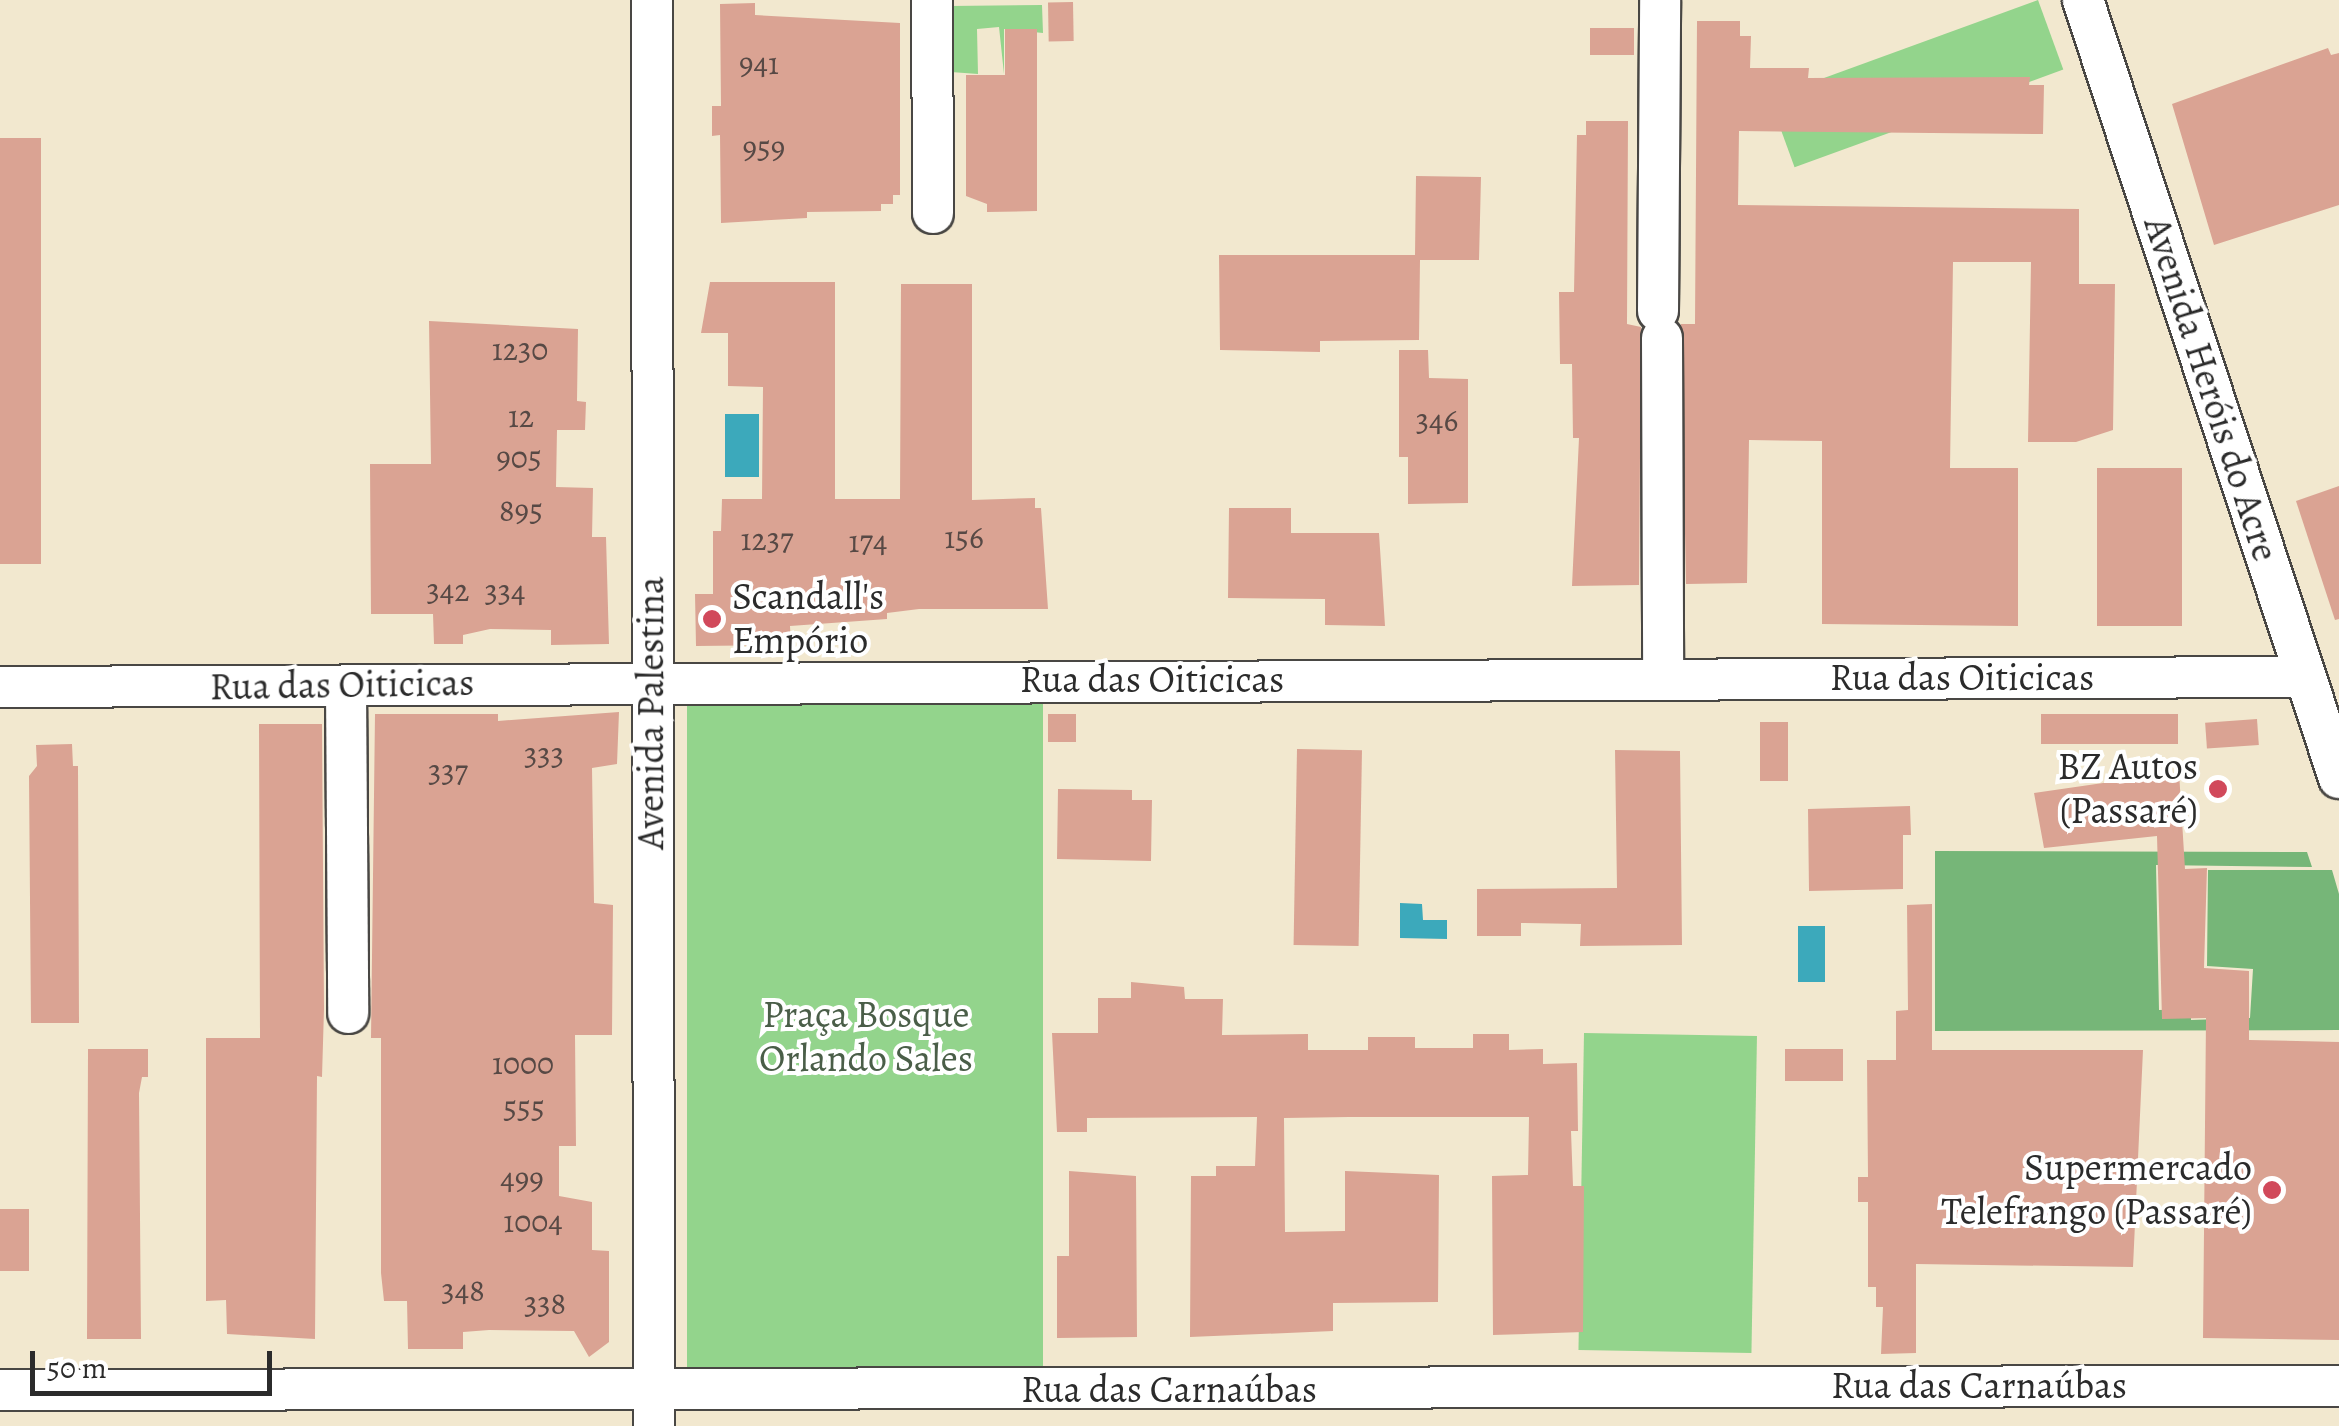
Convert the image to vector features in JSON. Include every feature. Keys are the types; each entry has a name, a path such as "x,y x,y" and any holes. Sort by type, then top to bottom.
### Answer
{"street":[{"name":"Avenida Palestina","path":"652,0 654,1408"},
{"path":"932,0 933,213"},
{"path":"1660,0 1663,678"},
{"name":"Avenida Heróis do Acre","path":"2083,0 2339,776"},
{"name":"Rua das Oiticicas","path":"0,687 650,680 2304,677"},
{"path":"346,686 348,1012"},
{"name":"Rua das Carnaúbas","path":"0,1390 654,1408 788,1408 2339,1386"}],"green space":[{"path":"2038,0 2063,70 1795,167 1769,98"},
{"path":"1042,5 1043,33 1004,29 1004,74 999,27 977,29 978,74 951,72 950,6"},
{"name":"Praça Bosque Orlando Sales","path":"687,702 1043,702 1043,1368 687,1368"},
{"path":"1935,851 2307,852 2312,867 2156,865 2159,1010 2191,1009 2191,1020 2250,1018 2253,969 2207,966 2208,870 2332,870 2339,894 2339,1030 1935,1031"},
{"path":"1584,1033 1757,1036 1751,1353 1578,1350"}],"water":[{"path":"725,414 759,414 759,477 725,477"},
{"path":"1400,903 1422,904 1423,920 1447,920 1447,939 1400,938"},
{"path":"1798,926 1825,926 1825,982 1798,982"}],"building":[{"path":"1048,2 1073,2 1074,41 1049,41"},
{"path":"755,3 755,15 900,23 900,195 893,195 893,204 881,204 881,211 807,212 807,218 721,223 720,135 712,136 712,106 721,106 720,4"},
{"path":"1697,21 1740,21 1740,36 1751,36 1750,68 1809,68 1808,78 2030,77 2029,85 2044,85 2043,134 1739,131 1738,205 2079,209 2079,284 2115,284 2113,430 2076,442 2028,442 2031,262 1953,262 1950,468 2018,468 2018,626 1822,624 1822,441 1749,440 1747,583 1686,584 1681,324 1695,324"},
{"path":"1590,28 1634,28 1634,55 1590,55"},
{"path":"1005,29 1037,29 1037,211 987,212 987,204 966,196 966,75 1005,75"},
{"path":"2328,48 2331,55 2339,53 2339,205 2214,245 2172,104"},
{"path":"1586,121 1628,121 1627,324 1641,327 1639,585 1572,586 1579,438 1573,438 1572,364 1560,364 1559,292 1574,292 1577,135 1586,135"},
{"path":"0,138 41,138 41,564 0,564"},
{"path":"1416,176 1481,177 1479,260 1420,260 1419,340 1320,341 1320,352 1220,350 1219,255 1415,255"},
{"path":"710,282 835,282 835,499 900,499 901,284 972,284 972,500 1035,498 1035,508 1041,508 1048,609 919,609 887,613 887,619 790,626 791,645 696,646 695,594 713,594 713,531 721,531 722,499 762,499 763,387 728,386 728,333 701,333"},
{"path":"429,321 578,329 577,401 586,402 585,430 557,430 556,487 593,488 592,537 606,537 609,644 551,645 551,630 490,629 463,635 463,644 434,644 433,614 371,614 370,464 431,464"},
{"path":"1399,350 1428,350 1429,378 1468,379 1468,503 1408,504 1408,457 1399,457"},
{"path":"2097,468 2182,468 2182,626 2097,626"},
{"path":"2339,486 2339,619 2335,620 2296,501"},
{"path":"1229,508 1291,508 1291,533 1379,533 1385,626 1325,625 1325,599 1228,598"},
{"path":"619,712 617,764 592,768 594,903 613,905 612,1035 575,1035 576,1146 559,1146 559,1196 592,1202 592,1250 609,1251 609,1342 589,1357 574,1331 489,1330 463,1332 463,1349 408,1349 407,1301 384,1301 381,1273 381,1038 371,1038 375,714 498,714 498,721"},
{"path":"1048,714 1076,714 1076,742 1048,742"},
{"path":"2041,714 2178,714 2178,744 2041,744"},
{"path":"2257,719 2259,745 2207,749 2205,723"},
{"path":"1760,722 1788,722 1788,781 1760,781"},
{"path":"259,724 322,724 324,1009 322,1077 317,1076 315,1339 227,1334 226,1300 206,1301 206,1038 260,1038"},
{"path":"72,744 73,766 78,766 79,1023 31,1023 29,776 37,766 36,745"},
{"path":"1297,749 1362,750 1359,946 1294,945"},
{"path":"1615,750 1680,751 1682,945 1580,946 1581,924 1521,923 1521,936 1477,936 1477,889 1617,888"},
{"name":"Supermercado Telefrango (Passaré)","path":"2179,772 2185,869 2207,868 2204,968 2249,971 2249,1040 2339,1042 2339,1340 2203,1338 2206,1018 2162,1019 2157,836 2044,848 2034,793"},
{"path":"1058,789 1132,790 1132,800 1152,800 1151,861 1057,859"},
{"path":"1910,806 1911,835 1903,835 1903,889 1809,891 1808,809"},
{"path":"1932,904 1932,1050 2143,1050 2133,1267 1916,1264 1916,1353 1881,1354 1883,1307 1876,1307 1876,1287 1868,1287 1868,1202 1858,1202 1858,1177 1868,1177 1867,1060 1896,1060 1896,1011 1908,1010 1907,905"},
{"path":"1131,982 1184,987 1185,999 1223,999 1222,1035 1308,1034 1308,1050 1368,1050 1368,1037 1415,1037 1415,1048 1473,1048 1473,1034 1509,1034 1509,1050 1543,1049 1543,1064 1577,1063 1578,1131 1571,1131 1573,1186 1584,1186 1583,1332 1493,1335 1492,1176 1528,1175 1529,1117 1349,1117 1284,1118 1285,1232 1345,1231 1345,1171 1439,1175 1438,1302 1333,1303 1333,1331 1190,1337 1191,1176 1216,1176 1216,1166 1255,1166 1257,1117 1087,1118 1087,1132 1057,1132 1052,1033 1098,1033 1098,998 1131,998"},
{"path":"88,1049 148,1049 148,1077 142,1077 139,1093 141,1339 87,1339"},
{"path":"1785,1049 1843,1049 1843,1081 1785,1081"},
{"path":"1069,1171 1136,1176 1137,1337 1057,1338 1057,1256 1069,1256"},
{"path":"0,1209 29,1209 29,1271 0,1271"}],"place":[{"name":"Scandall's Empório","path":"712,619"},
{"name":"BZ Autos (Passaré)","path":"2218,789"},
{"name":"Supermercado Telefrango (Passaré)","path":"2272,1190"}]}
